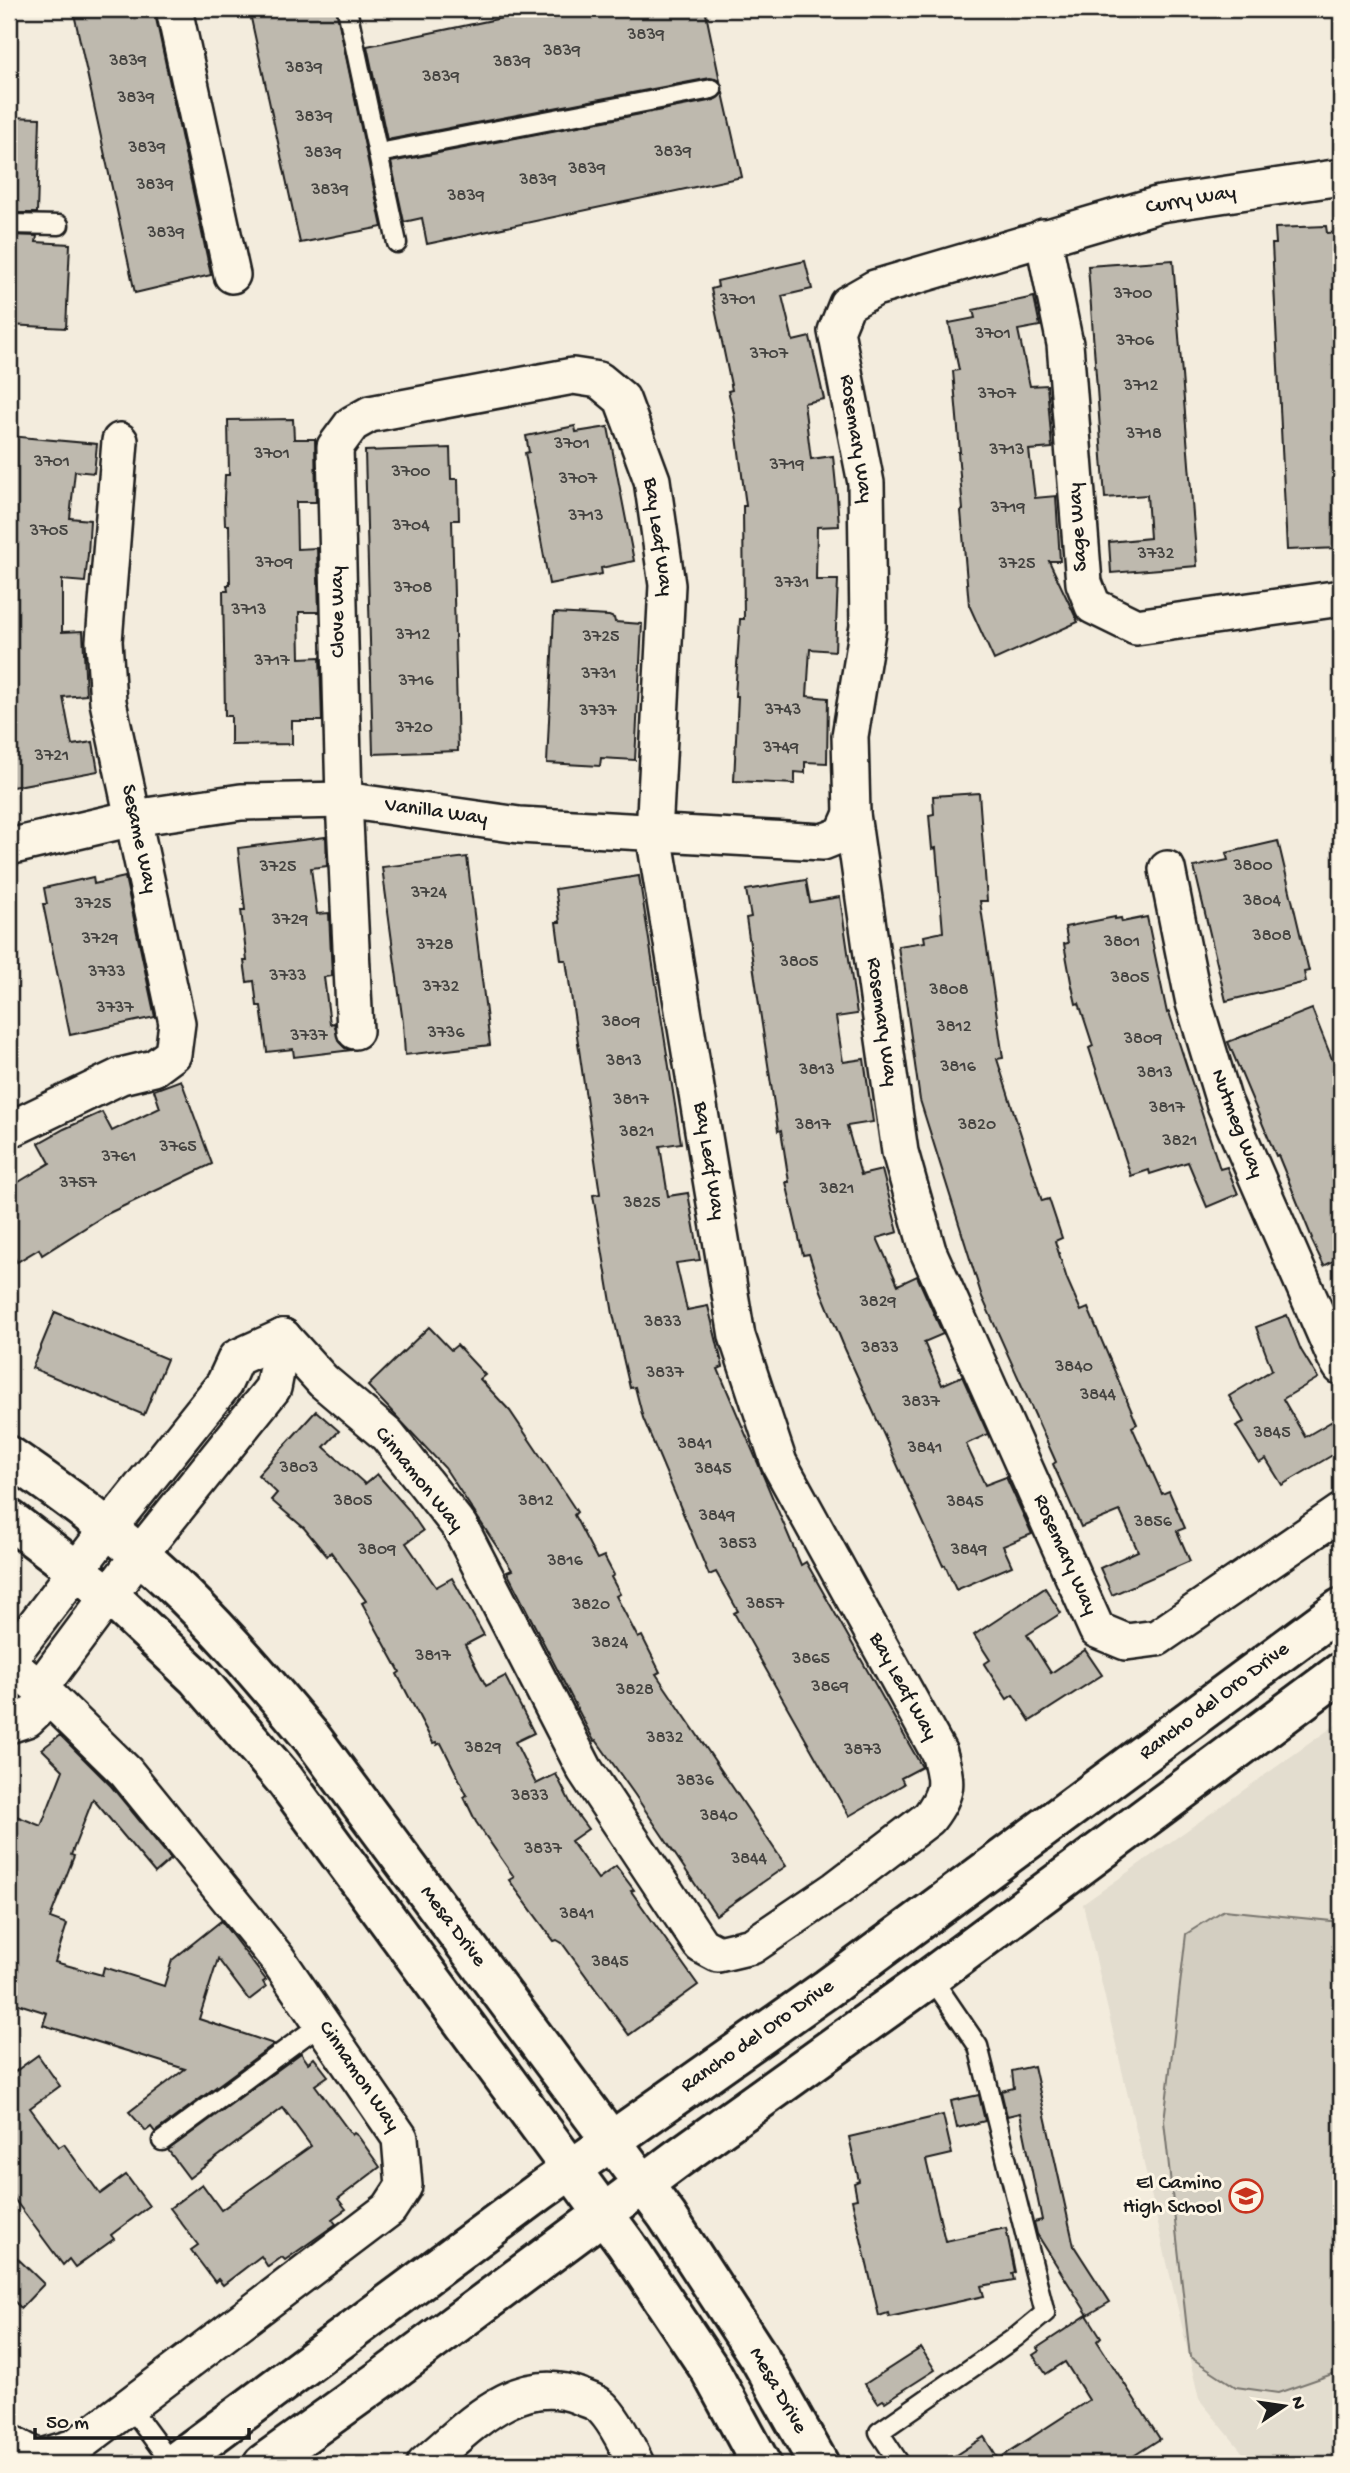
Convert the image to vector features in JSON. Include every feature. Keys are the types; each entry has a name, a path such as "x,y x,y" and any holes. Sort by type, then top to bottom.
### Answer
{"main road":[{"name":"Mesa Drive","path":"9,1456 139,1555 184,1595 253,1667 312,1738 644,2184 761,2359 819,2464"},
{"path":"9,1519 110,1595 197,1678 285,1780 604,2214 710,2370 761,2464"},
{"name":"Rancho del Oro Drive","path":"173,2464 572,2169 828,1988 1341,1608"},
{"path":"263,2464 931,1977 1341,1672"},
{"path":"217,2464 276,2387"}],"street":[{"path":"174,9 232,275"},
{"name":"Curry Way","path":"1043,237 1170,201 1341,177"},
{"name":"Sage Way","path":"1043,237 1065,344 1084,583 1093,606 1136,627 1341,598"},
{"name":"Rosemary Way","path":"1043,237 875,288 847,304 836,331 866,483 868,626 850,736 852,814 900,1152 928,1251 1097,1630 1126,1642 1157,1638 1341,1512"},
{"name":"Clove Way","path":"355,1031 344,800 335,447 352,424 370,414 573,376"},
{"name":"Bay Leaf Way","path":"573,376 599,380 622,399 652,480 667,585 654,834 737,1336 779,1463 939,1753 946,1777 941,1803 929,1818 836,1889"},
{"name":"Sesame Way","path":"9,1130 121,1076 154,1068 173,1055 177,1023 108,702 104,641 120,441"},
{"name":"Vanilla Way","path":"9,846 134,818 241,802 344,800 519,825 823,842 843,834 852,814"},
{"name":"Nutmeg Way","path":"1167,869 1194,1003 1224,1102 1341,1367"},
{"path":"9,1658 76,1569 224,1384 236,1358 282,1337"},
{"path":"9,1725 27,1719 139,1555 272,1388 282,1337"},
{"name":"Cinnamon Way","path":"282,1337 323,1381 387,1435 460,1527 584,1770 701,1945 718,1954 752,1946 836,1889"},
{"name":"Cinnamon Way","path":"9,1664 45,1693 126,1772 277,1958 400,2138 404,2186 388,2209 75,2447 38,2458 9,2442"},
{"path":"425,2464 494,2407 529,2391 563,2390 598,2404 622,2437 636,2464"}],"lane":[{"path":"347,9 397,243"},
{"path":"379,153 712,89"},
{"path":"9,224 59,225"},
{"path":"900,2464 879,2432 1016,2337 1045,2313 978,2046 931,1977"},
{"path":"162,2141 322,2023"},
{"path":"128,2406 173,2464"}],"shaded area":[{"name":"El Camino High School","path":"1341,1721 1341,2464 1252,2464 1199,2399 1083,1904"},
{"path":"1224,1910 1341,1922 1341,2371 1278,2393 1236,2387 1190,2357 1164,2121 1186,1934"}],"building":[{"path":"73,9 154,9 211,275 135,293"},
{"path":"249,9 336,9 382,227 300,243"},
{"path":"545,9 705,9 720,81 710,78 387,140 367,46"},
{"path":"723,93 742,177 427,244 422,218 404,222 391,162 714,100"},
{"path":"9,117 40,118 37,213 9,213"},
{"path":"1326,226 1327,233 1341,232 1339,548 1287,550 1272,244 1276,244 1275,228"},
{"path":"9,235 37,236 36,242 70,244 66,328 9,325"},
{"path":"1173,260 1197,566 1111,573 1109,542 1150,538 1147,495 1105,498 1088,266"},
{"path":"805,261 812,289 782,296 793,341 810,337 824,399 804,403 811,459 833,456 837,496 839,526 817,527 816,580 838,580 835,651 810,649 807,696 828,698 827,763 805,762 805,773 795,772 795,784 734,781 738,696 735,696 740,619 744,619 743,506 746,506 734,413 728,391 732,390 711,289 718,287 717,281"},
{"path":"1034,297 1040,326 1018,330 1030,386 1047,385 1052,448 1029,450 1035,498 1056,496 1060,561 1049,561 1078,622 994,660 969,605 953,371 959,370 949,323 975,318 973,310"},
{"path":"293,419 294,439 315,439 316,502 296,502 297,549 317,548 319,612 299,612 300,658 320,657 322,721 292,721 292,744 231,745 231,716 225,716 223,591 228,591 227,585 230,585 229,525 225,525 224,499 225,475 229,475 228,420"},
{"path":"575,426 576,432 608,427 634,561 601,568 602,574 549,584 525,453 529,452 526,436"},
{"path":"9,436 97,444 94,473 75,471 70,518 90,520 88,554 85,582 62,580 62,632 83,631 86,695 63,697 72,745 93,742 98,771 12,787 9,767"},
{"path":"450,448 451,479 458,479 459,520 452,520 458,751 373,754 365,451"},
{"path":"554,613 609,616 614,618 615,622 642,624 635,760 601,758 600,766 547,763"},
{"path":"979,793 987,901 980,901 1003,1058 997,1059 1042,1201 1049,1199 1062,1238 1055,1241 1067,1279 1081,1311 1088,1308 1137,1424 1132,1427 1162,1494 1169,1491 1185,1528 1177,1531 1190,1561 1112,1595 1100,1568 1138,1551 1120,1511 1081,1527 1053,1464 1056,1462 982,1297 920,1100 898,946 925,942 924,936 943,932 936,848 932,849 929,815 934,814 933,796"},
{"path":"326,837 327,866 311,868 317,914 329,913 332,976 324,977 330,1024 334,1023 339,1042 352,1050 294,1057 293,1049 267,1052 261,1006 257,1006 254,981 247,982 244,961 247,961 241,910 245,910 238,848"},
{"path":"1278,841 1309,971 1304,972 1306,982 1226,1001 1194,867 1228,860 1226,853"},
{"path":"467,857 490,1045 405,1055 382,867"},
{"path":"639,876 681,1143 660,1146 668,1196 688,1193 700,1260 676,1263 687,1310 708,1306 723,1367 718,1369 801,1565 806,1562 922,1767 901,1778 904,1784 849,1816 734,1613 738,1611 716,1572 709,1575 643,1418 635,1387 630,1388 613,1314 593,1195 600,1194 566,960 561,960 556,922 560,922 555,889"},
{"path":"93,877 94,884 125,877 155,1017 70,1035 43,904 47,904 44,888"},
{"path":"806,880 810,902 840,897 857,1014 836,1017 843,1062 864,1059 873,1122 847,1126 861,1175 882,1170 898,1232 877,1238 898,1285 917,1276 943,1334 924,1342 942,1385 962,1376 988,1434 966,1444 985,1485 1006,1477 1032,1534 1003,1546 1012,1566 956,1590 845,1349 809,1254 803,1255 786,1182 789,1182 781,1130 778,1131 746,918 751,917 746,890"},
{"path":"1147,917 1167,1013 1169,1012 1220,1169 1227,1167 1238,1194 1207,1207 1188,1162 1150,1174 1149,1170 1131,1176 1089,1048 1093,1046 1079,1003 1076,1004 1071,982 1064,944 1068,943 1065,927 1121,918 1122,922"},
{"path":"1312,1009 1332,1059 1341,1055 1341,1257 1324,1266 1228,1042"},
{"path":"181,1080 212,1164 107,1214 42,1255 39,1249 17,1262 9,1248 9,1188 50,1163 39,1143 102,1112 112,1131 160,1108 154,1090"},
{"path":"55,1312 167,1359 144,1415 32,1368"},
{"path":"1287,1315 1301,1350 1318,1378 1283,1399 1305,1437 1341,1416 1341,1450 1282,1485 1266,1459 1259,1463 1236,1426 1244,1422 1229,1396 1272,1370 1256,1327"},
{"path":"429,1327 451,1350 457,1345 485,1375 480,1379 510,1411 537,1451 577,1512 574,1515 597,1559 604,1556 620,1594 616,1596 638,1638 642,1636 660,1672 656,1674 786,1866 716,1915 635,1795 596,1740 594,1741 507,1572 512,1570 476,1515 445,1468 368,1386"},
{"path":"316,1411 339,1431 324,1447 365,1484 377,1474 408,1509 423,1531 406,1543 436,1587 452,1578 484,1635 465,1645 486,1686 505,1676 534,1733 515,1742 536,1784 556,1774 574,1810 588,1829 571,1841 598,1879 616,1866 698,1985 629,2035 562,1943 554,1941 509,1880 514,1877 476,1822 464,1797 467,1795 441,1743 433,1743 397,1674 400,1672 362,1603 366,1601 331,1552 327,1556 304,1528 271,1500 277,1493 258,1475"},
{"path":"1045,1588 1061,1613 1027,1635 1051,1673 1085,1650 1102,1675 1030,1721 1013,1695 1007,1699 984,1664 990,1660 974,1635"},
{"path":"60,1735 111,1786 171,1859 155,1873 93,1799 50,1918 67,1924 55,1962 102,1975 104,1967 164,1986 172,1960 221,1921 266,1980 263,1982 266,1987 249,2000 218,1959 199,2019 274,2044 155,2132 151,2127 146,2131 129,2112 185,2069 43,2025 47,2013 9,2001 9,1813 41,1826 63,1770 42,1749"},
{"path":"301,2053 308,2063 314,2058 328,2076 315,2085 380,2167 338,2199 346,2209 332,2219 336,2224 285,2260 282,2257 268,2267 261,2256 223,2285 218,2279 215,2282 191,2250 198,2245 170,2208 202,2184 221,2210 311,2146 283,2108 189,2178 168,2150"},
{"path":"38,2055 60,2086 30,2108 59,2147 64,2144 100,2194 126,2175 149,2206 111,2235 114,2239 75,2267 69,2259 63,2265 9,2192 9,2076"},
{"path":"1034,2066 1074,2246 1110,2302 1088,2315 1037,2234 1034,2222 1042,2220 1020,2113 1007,2116 1001,2091 1014,2088 1012,2071"},
{"path":"979,2095 985,2121 957,2128 951,2101"},
{"path":"943,2115 952,2154 926,2160 945,2241 1006,2228 1015,2272 1012,2273 1014,2280 981,2286 984,2296 889,2317 888,2313 879,2316 852,2200 857,2199 854,2183 859,2181 849,2137"},
{"path":"9,2250 44,2284 21,2308 9,2296"},
{"path":"1087,2315 1101,2337 1097,2341 1160,2439 1121,2464 942,2464 984,2437 998,2459 1089,2400 1065,2362 1046,2374 1033,2355 1039,2351 1037,2348"},
{"path":"921,2348 935,2370 885,2402 883,2400 878,2403 865,2384"}],"place":[{"name":"El Camino High School","path":"1246,2196"}]}
